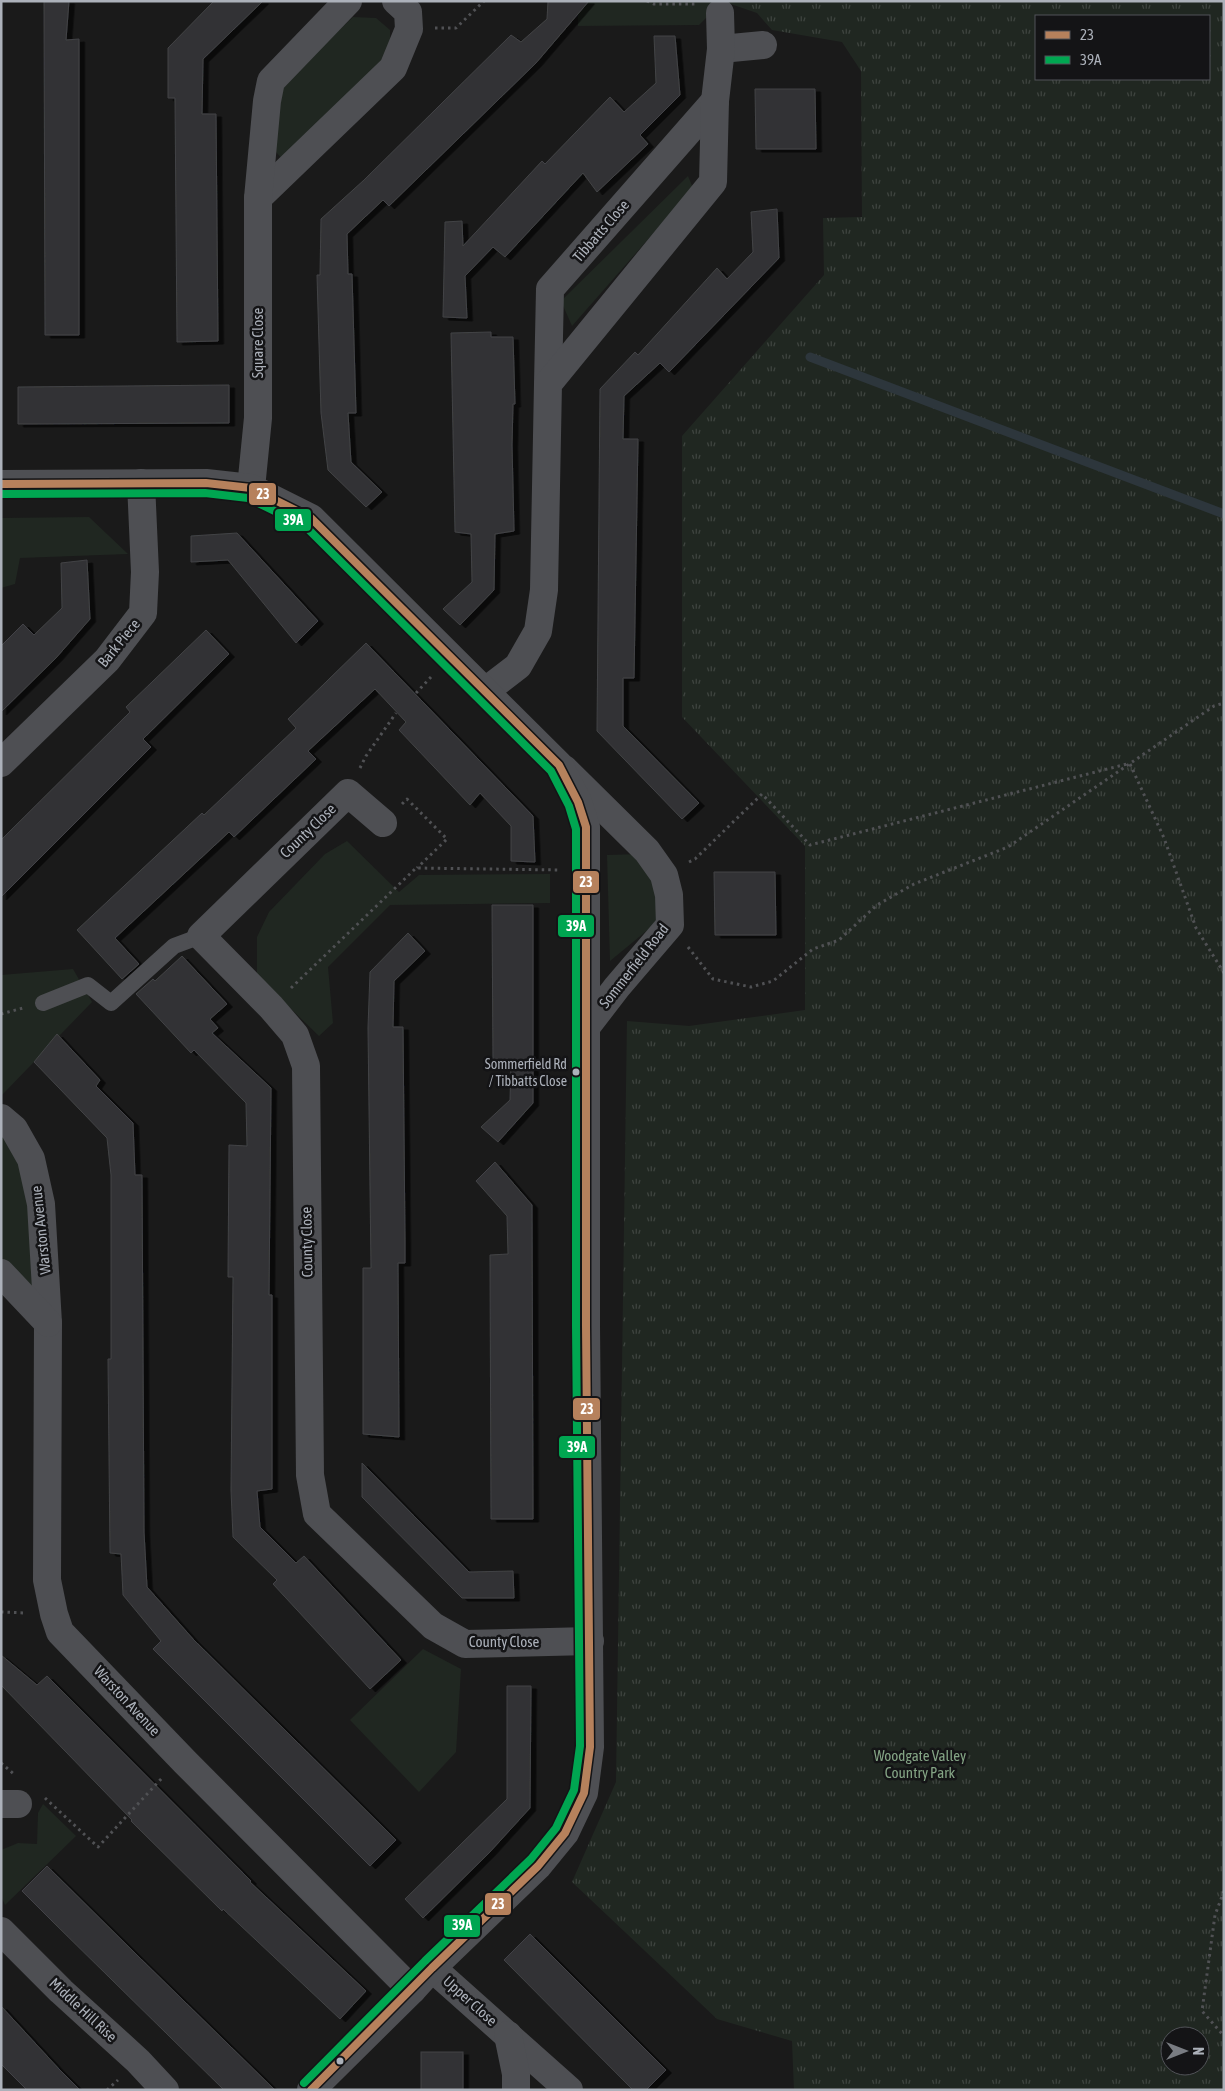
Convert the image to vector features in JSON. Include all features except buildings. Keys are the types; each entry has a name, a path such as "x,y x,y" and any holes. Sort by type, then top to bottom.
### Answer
{"street":[{"name":"Square Close","path":"251,488 258,418 258,198 266,101 271,81 348,1"},
{"path":"258,198 393,68 409,29 408,12 396,1"},
{"path":"548,384 713,182 720,13"},
{"path":"720,49 763,46"},
{"name":"Tibbatts Close","path":"484,692 518,666 538,631 544,590 550,289 715,102"},
{"name":"Bark Piece","path":"1,763 107,660 143,613 144,572 141,483"},
{"name":"Sommerfield Road","path":"1,484 206,483 251,488 310,518 647,851 664,875 669,894 670,925 617,987 587,1026"},
{"name":"Sommerfield Road","path":"311,2090 432,1968 538,1866 565,1833 584,1793 590,1747 586,1326 586,827 578,802 559,765"},
{"name":"County Close","path":"382,823 348,793 201,936 271,1007 295,1035 306,1066 310,1475 317,1514 432,1626 465,1644 590,1641"},
{"name":"Warston Avenue","path":"1,1118 14,1129 31,1158 41,1204 48,1323 47,1580 60,1632 185,1762 412,1990"},
{"path":"1,1273 48,1323"},
{"name":"Middle Hill Rise","path":"1,1931 61,1991 138,2061 165,2090"},
{"name":"Upper Close","path":"432,1968 569,2090"},
{"name":"Upper Close","path":"508,2035 516,2074 516,2090"}],"lane":[{"path":"43,1003 88,985 111,1003 174,946 201,936"}],"path":[{"path":"409,29 456,28 484,1"},
{"path":"647,1 654,4 701,4 720,13"},
{"path":"670,925 713,979 751,987 773,981 813,950 839,940 877,905 914,884 1008,847 1214,706 1224,703"},
{"path":"348,793 366,756 396,713"},
{"path":"664,875 695,859 762,794 810,845 1130,764"},
{"path":"1130,764 1164,838 1196,928 1224,973"},
{"path":"271,1007 447,839 407,799 382,823"},
{"path":"416,868 586,870"},
{"path":"44,1797 98,1847 168,1772 185,1762"},
{"path":"1224,1891 1215,1915 1202,2011 1224,2036"}],"green space":[{"path":"578,1 722,2 699,25 578,26"},
{"name":"Woodgate Valley Country Park","path":"722,1 1224,1 1224,2090 794,2090 792,2041 717,2019 572,1882 616,1782 627,1021 689,1026 805,1010 805,846 682,717 682,436 824,275 823,218 862,217 861,71 842,42 772,30 757,13"},
{"path":"353,17 376,18 390,30 390,48 375,72 284,161 276,152 276,90"},
{"path":"688,176 693,188 572,326 561,301"},
{"path":"89,517 128,554 20,558 15,584 1,588 1,518"},
{"path":"347,841 399,892 419,875 550,874 550,903 390,905 328,967 333,1023 319,1036 257,976 257,937 269,912 325,854"},
{"path":"641,854 660,886 656,923 610,961 607,855"},
{"path":"73,969 92,1002 1,1096 1,975"},
{"path":"1,1132 27,1159 42,1279 31,1292 1,1257"},
{"path":"423,1649 461,1669 456,1752 419,1792 350,1720"},
{"path":"43,1804 76,1836 5,1905 1,1896 1,1850 18,1843 37,1844 38,1813"}],"waterway":[{"path":"810,357 1224,514"}],"transit line":[{"name":"23","path":"1,484 206,483 251,488 311,518 559,765 578,802 586,827 586,1326 590,1747 584,1793 565,1833 538,1866 432,1968 311,2090"},
{"name":"39A","path":"1,494 205,493 248,498 305,526 551,771 569,806 576,829 576,1326 580,1746 574,1790 556,1828 531,1859 425,1961 304,2083"}],"place":[{"name":"Sommerfield Rd / Tibbatts Close","path":"576,1072"}]}
